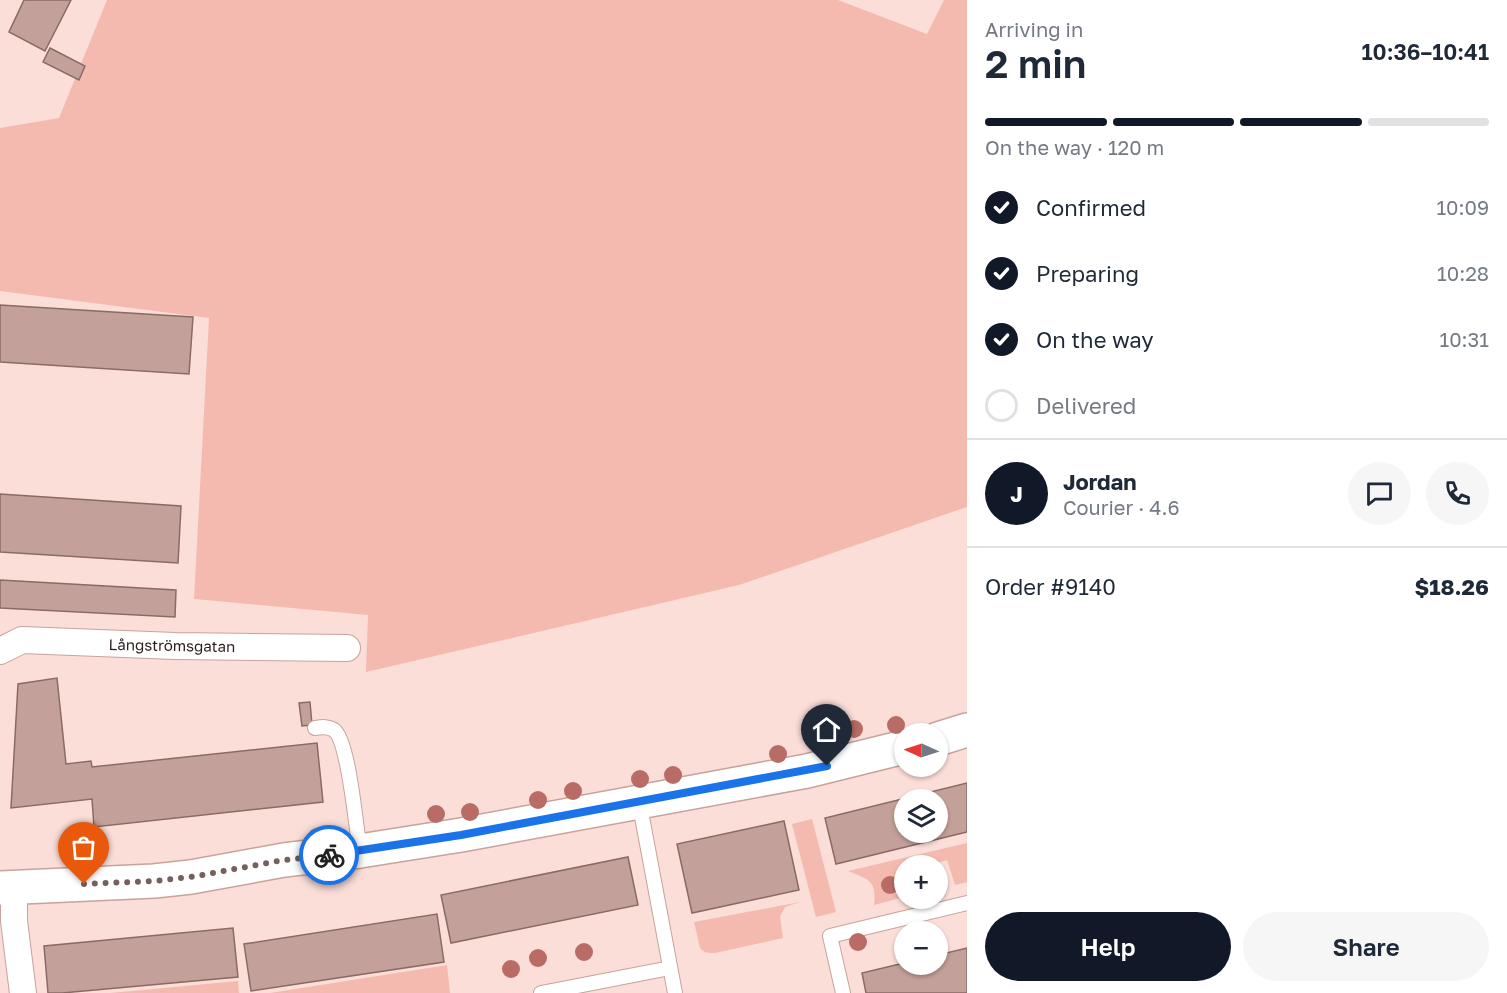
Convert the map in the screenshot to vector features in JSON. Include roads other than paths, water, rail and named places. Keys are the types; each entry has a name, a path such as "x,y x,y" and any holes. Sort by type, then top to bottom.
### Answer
{"street":[{"name":"Långströmsgatan","path":"0,651 22,640 175,646 347,648"},
{"path":"948,736 967,730"},
{"path":"23,993 14,921 7,887 142,882 182,878 284,860 360,851 461,835 807,771 894,749"}],"lane":[{"path":"315,728 327,727 335,730 341,739 360,851"},
{"path":"639,801 675,993"},
{"path":"843,993 830,936 967,903"},
{"path":"541,993 670,968"}]}
